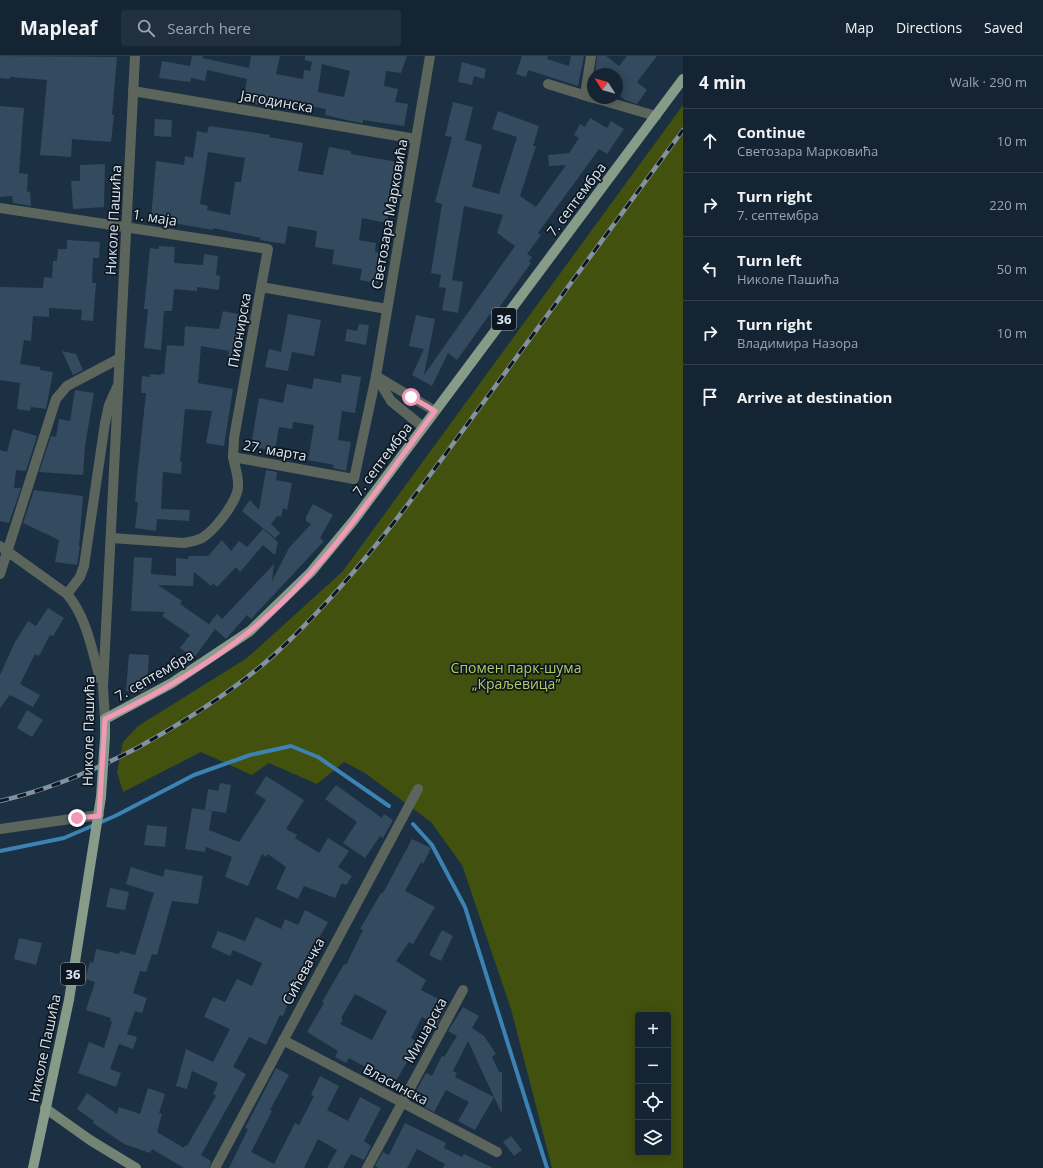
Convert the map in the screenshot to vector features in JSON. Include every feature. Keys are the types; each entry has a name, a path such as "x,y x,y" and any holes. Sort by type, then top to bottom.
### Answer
{"main road":[{"name":"7. септембра","path":"105,719 186,675 250,631 312,572 423,427 683,79"},
{"name":"Николе Пашића","path":"33,1168 69,1000 101,797 105,719"},
{"path":"45,1108 90,1140 136,1168"}],"street":[{"name":"Николе Пашића","path":"105,719 102,687 111,538 135,56"},
{"name":"Светозара Марковића","path":"354,479 376,376 430,56"},
{"path":"591,56 591,68"},
{"path":"548,84 587,96"},
{"name":"Јагодинска","path":"133,91 416,139"},
{"path":"614,104 656,116"},
{"name":"1. маја","path":"0,208 268,249 261,287"},
{"name":"Пионирска","path":"233,457 234,438 261,287 387,309"},
{"path":"0,574 4,548 56,399 66,386 120,358"},
{"path":"376,376 435,411"},
{"path":"376,376 391,401 423,427"},
{"name":"Николе Пашића","path":"67,594 80,577 84,566 105,423 109,404 118,385"},
{"name":"27. марта","path":"111,538 184,542 203,537 228,510 235,498 238,488 238,473 233,457 354,479"},
{"path":"4,548 67,594 80,612 102,687"},
{"name":"Сићевачка","path":"215,1168 418,789"},
{"path":"0,829 98,816"},
{"name":"Мишарска","path":"367,1168 463,990"},
{"name":"Власинска","path":"283,1040 497,1152"}],"green space":[{"name":"Спомен парк-шума „Краљевица”","path":"683,105 683,1168 552,1168 511,1009 462,865 431,822 365,773 344,762 317,784 269,763 252,775 201,752 123,792 117,772 123,742 138,726 247,658 343,571"}],"building":[{"path":"0,56 117,57 111,142 72,139 71,157 40,155 47,80 10,77 10,79 0,78"},
{"path":"192,56 203,56 202,58 249,68 251,56 280,56 276,74 303,79 304,70 310,71 312,62 305,60 305,56 407,56 401,73 386,71 384,86 398,89 395,102 408,104 404,126 363,120 363,123 351,121 325,115 326,109 292,103 290,110 243,102 247,79 207,70 205,81 191,78 190,82 159,78 162,61 190,66","holes":["322,64 350,71 344,97 318,92"]},
{"path":"522,56 548,56 547,59 569,66 571,56 584,56 578,86 528,70 526,77 516,74"},
{"path":"597,56 606,56 619,66 627,56 657,56 637,82 647,90 637,104 623,98 623,68 596,68"},
{"path":"462,62 486,69 484,79 474,76 472,85 458,82"},
{"path":"453,102 473,107 465,140 482,145 472,187 499,194 517,137 492,129 498,111 539,126 533,146 536,146 520,196 536,207 566,165 549,166 548,155 569,153 579,138 574,135 580,124 585,127 590,118 607,128 611,121 624,129 607,154 599,149 538,233 541,235 527,254 532,257 529,261 531,263 493,316 490,314 457,360 448,353 432,386 412,375 424,349 409,346 416,315 435,319 424,375 515,246 497,233 503,215 464,206 452,280 463,282 458,313 442,310 446,288 439,287 441,275 431,273 442,204 435,202 452,137 445,136"},
{"path":"0,106 24,108 19,173 28,174 27,192 30,191 31,206 13,203 12,196 0,197"},
{"path":"155,119 172,120 171,137 154,136"},
{"path":"209,126 270,135 269,137 303,143 298,171 323,175 329,147 351,151 351,154 398,162 387,223 362,218 359,240 376,243 375,252 383,253 378,283 360,280 362,269 332,264 334,250 315,247 317,231 288,226 285,244 260,240 261,238 213,228 213,230 151,219 156,161 184,165 185,156 193,158 197,131 207,133","holes":["208,152 245,158 241,182 235,182 230,215 207,210 208,206 200,204"]},
{"path":"105,164 104,207 73,209 71,181 80,181 80,165"},
{"path":"67,240 100,242 99,258 93,258 92,283 96,283 93,321 81,320 82,310 49,308 49,317 33,316 31,341 24,340 20,364 40,367 40,370 53,372 46,409 31,407 30,411 17,409 20,383 0,380 0,287 43,288 44,277 52,278 53,261 57,261 58,249 67,249"},
{"path":"159,246 175,247 174,263 203,265 204,254 218,256 216,275 220,276 219,290 197,287 197,291 174,289 172,311 164,311 161,350 144,348 148,309 144,309 150,248 159,249"},
{"path":"223,311 247,316 238,359 228,357 229,351 201,346 198,383 233,389 224,446 206,443 212,411 185,409 180,462 182,462 181,474 163,472 161,509 190,510 189,521 157,519 156,531 135,528 138,502 135,502 137,477 146,393 141,393 142,376 150,377 150,374 164,374 167,345 184,346 185,326 219,329"},
{"path":"288,314 321,320 314,356 292,352 288,371 265,367 269,349 281,352"},
{"path":"359,324 369,325 366,345 345,341 347,329 357,331"},
{"path":"62,351 76,354 83,370 73,375"},
{"path":"342,374 361,377 355,413 342,411 338,440 351,442 346,471 333,468 334,465 308,460 314,425 293,422 292,429 279,427 275,451 251,446 259,398 283,403 287,384 312,389 314,378 341,383"},
{"path":"75,390 94,393 85,446 83,475 39,472 51,436 56,437 59,419 70,421"},
{"path":"13,429 37,436 26,471 16,470 14,488 21,488 9,523 0,521 0,450 7,452"},
{"path":"266,470 277,472 276,480 292,483 287,510 283,508 281,517 277,516 271,524 280,533 275,538 242,511 250,500 259,510"},
{"path":"34,490 83,496 80,546 77,565 55,562 59,540 23,523"},
{"path":"313,504 333,515 320,538 324,541 251,619 247,615 226,639 215,629 194,658 180,648 190,635 162,616 165,612 131,611 134,557 152,558 151,574 176,576 176,558 188,559 189,556 208,556 222,540 231,551 239,541 247,547 263,529 278,542 275,555 263,545 240,572 236,567 217,587 213,583 211,586 194,572 193,586 158,585 182,601 180,604 213,627 209,624 217,614 222,619 274,564 272,581 289,548 311,524 306,521 306,517"},
{"path":"48,608 64,618 53,636 50,635 39,656 35,654 20,684 40,695 33,707 10,695 0,708 0,675 15,642 28,621 36,626"},
{"path":"129,654 149,655 147,689 142,692 126,691"},
{"path":"27,710 43,720 32,737 17,728"},
{"path":"266,776 304,800 286,829 297,835 295,838 319,853 328,838 349,851 338,867 352,876 346,885 342,883 335,898 304,886 298,899 276,889 286,867 268,854 266,857 262,854 248,886 225,877 232,857 206,847 205,852 185,849 192,808 212,811 209,830 239,842 266,800 255,793"},
{"path":"220,783 231,785 226,813 205,810 208,789 218,791"},
{"path":"336,785 382,818 384,814 393,820 383,838 380,836 365,858 343,843 357,822 325,799"},
{"path":"147,825 167,827 165,847 144,845"},
{"path":"412,839 431,848 423,864 421,862 405,891 435,907 413,944 409,942 396,961 426,980 421,990 448,1004 437,1025 422,1017 411,1038 418,1042 395,1083 349,1058 346,1063 335,1057 338,1051 307,1032 344,964 346,965 363,930 360,929 381,893 383,893","holes":["355,994 387,1011 372,1040 340,1024 343,1020 341,1018"]},
{"path":"131,867 163,877 165,869 203,876 198,904 172,901 157,955 152,954 146,972 140,971 133,993 147,998 142,1013 135,1011 127,1034 137,1037 133,1049 119,1044 110,1069 121,1073 116,1087 78,1073 89,1042 104,1048 112,1022 110,1021 111,1018 86,1010 95,982 85,979 90,962 93,963 96,949 119,954 120,951 135,955 154,893 126,884"},
{"path":"110,888 129,892 125,910 106,907"},
{"path":"305,910 328,922 312,951 314,952 300,986 296,984 283,1016 280,1015 266,1045 249,1037 233,1067 246,1074 201,1155 211,1161 209,1168 184,1168 152,1149 150,1153 124,1144 93,1123 94,1121 77,1109 87,1093 117,1114 119,1107 140,1114 148,1088 165,1094 159,1113 162,1114 157,1132 184,1148 185,1145 187,1146 216,1096 213,1094 218,1083 192,1071 187,1089 176,1086 186,1049 213,1062 230,1029 204,1017 213,997 225,1002 237,979 252,986 262,963 233,950 230,956 211,947 218,931 245,941 256,917 281,929 285,919 298,925"},
{"path":"442,930 453,936 441,961 429,955"},
{"path":"19,938 42,943 36,965 14,959"},
{"path":"463,1007 479,1016 472,1028 484,1036 496,1054 492,1057 499,1072 502,1072 502,1114 494,1097 475,1130 458,1121 469,1102 446,1090 434,1112 411,1100 426,1073 432,1076 442,1056 444,1057 457,1036 448,1031","holes":["468,1041 494,1097 455,1077 457,1073 453,1071"]},
{"path":"276,1068 289,1075 270,1110 272,1111 251,1152 274,1164 295,1123 299,1125 314,1096 311,1095 320,1076 339,1086 327,1110 348,1121 360,1097 381,1108 364,1141 371,1146 364,1160 351,1154 343,1168 327,1168 337,1150 318,1139 304,1168 229,1168 248,1129 245,1128"},
{"path":"405,1123 446,1143 444,1148 462,1157 464,1154 493,1168 443,1168 445,1164 417,1149 407,1168 379,1168 375,1166 383,1152 389,1155"},
{"path":"511,1136 522,1150 514,1156 503,1142"}],"waterway":[{"path":"0,851 64,838 115,816 194,775 250,755 291,746 318,757 389,806"},
{"path":"413,824 432,845 465,907 547,1168"}],"railway":[{"path":"0,801 18,797 70,779 155,738 226,693 259,668 306,624 363,561 415,495 683,130"}],"route":[{"path":"77,818 99,816 105,719 130,707 192,671 250,631 312,572 354,520 435,411 411,397"}]}
